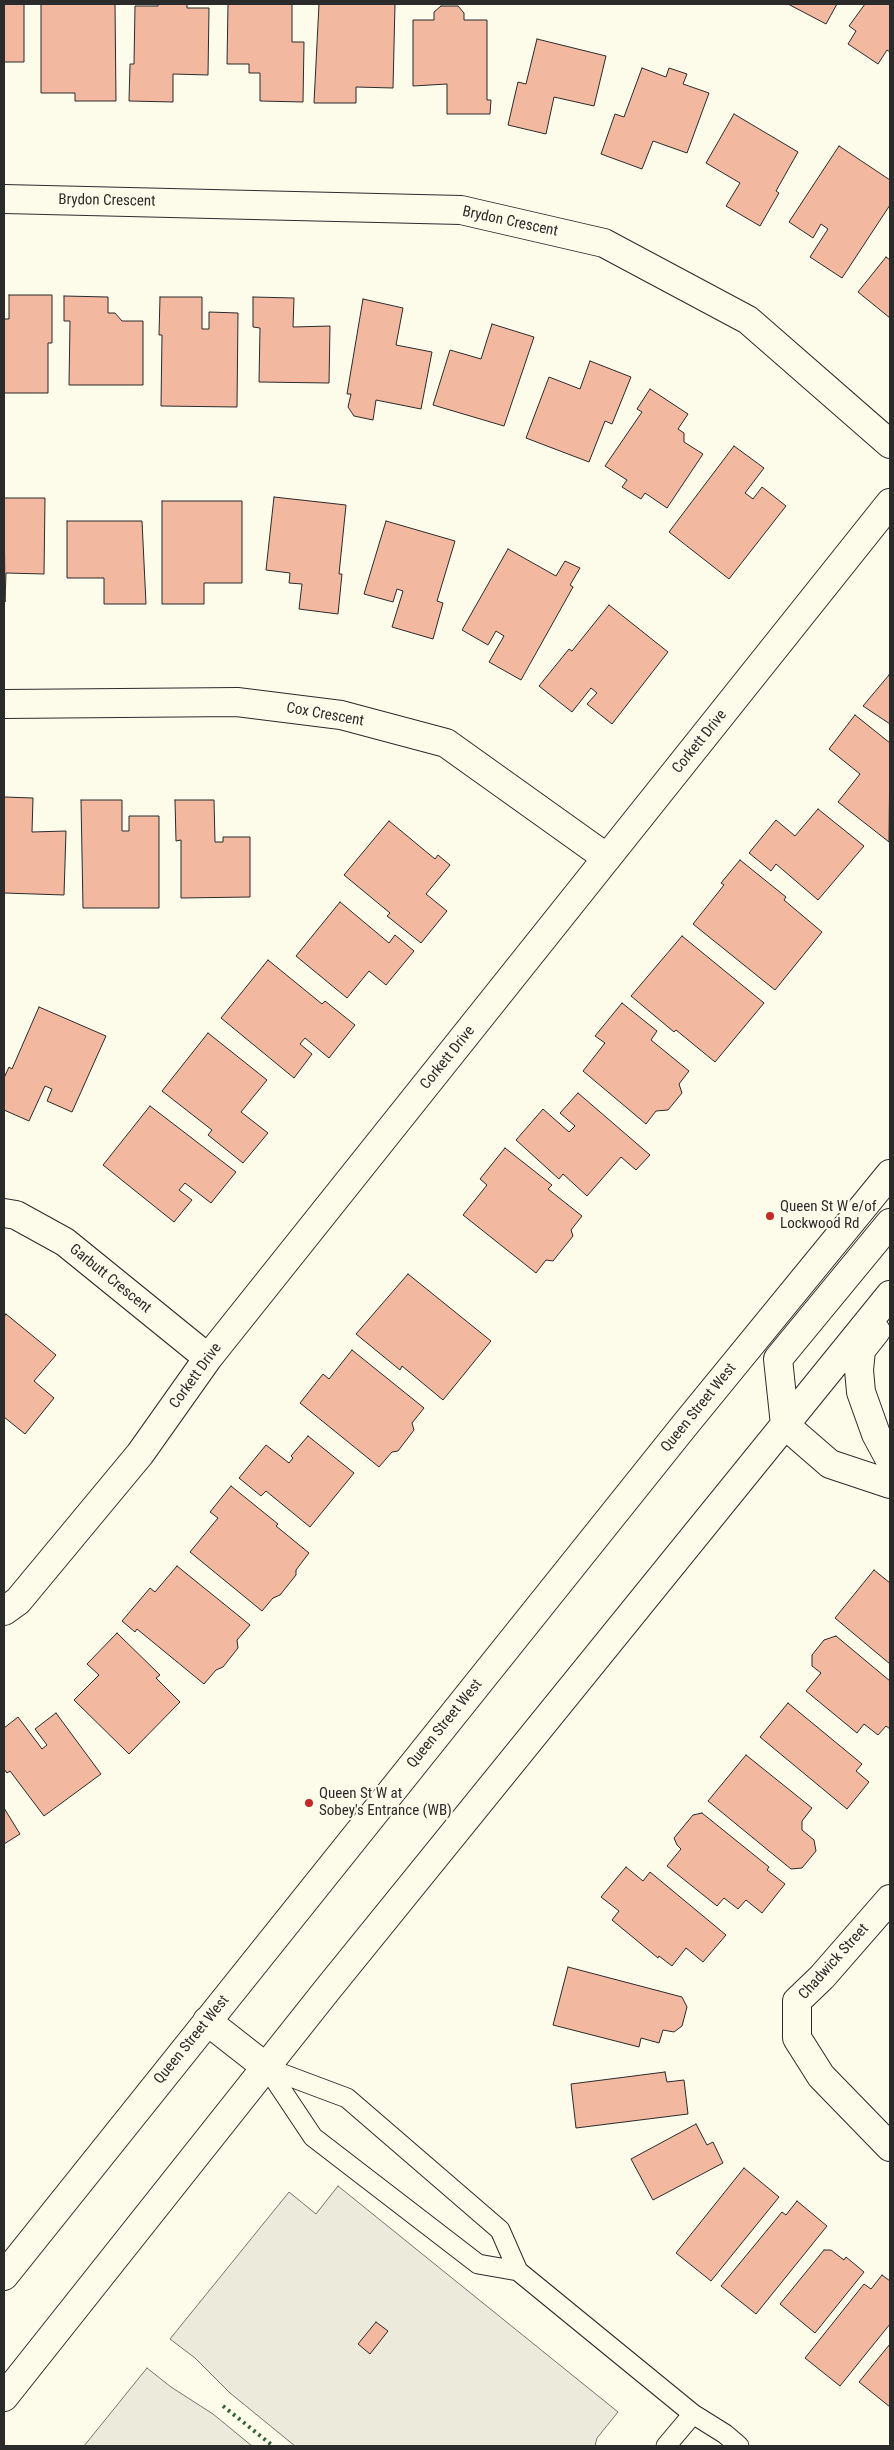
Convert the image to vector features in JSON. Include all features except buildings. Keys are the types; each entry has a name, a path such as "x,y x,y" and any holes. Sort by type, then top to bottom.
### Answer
{"street":[{"name":"Brydon Crescent","path":"4,199 461,210 604,243 748,320 890,444"},
{"name":"Corkett Drive","path":"4,1611 18,1601 140,1454 208,1358 890,503"},
{"name":"Cox Crescent","path":"4,704 237,702 341,715 446,743 607,858"},
{"name":"Queen Street West","path":"4,2276 684,1426 890,1174"},
{"name":"Garbutt Crescent","path":"4,1213 16,1215 65,1242 208,1358"},
{"path":"890,1223 778,1359 785,1425 830,1464 890,1484"},
{"path":"4,2397 890,1295"},
{"path":"890,1314 861,1350 859,1370 861,1392 876,1434 890,1460"},
{"name":"Chadwick Street","path":"890,1899 822,1977 798,2001 797,2038 821,2076 890,2147"},
{"path":"207,2021 267,2068"}],"lane":[{"path":"267,2068 314,2138 478,2264 518,2271"},
{"path":"267,2068 347,2098 500,2230 518,2271 693,2414 725,2434 739,2446"},
{"path":"666,2446 693,2414"}],"shaded area":[{"path":"338,2186 618,2412 597,2438 595,2446 295,2446 230,2393 195,2358 170,2339 289,2192 316,2214"},
{"path":"147,2368 171,2387 213,2414 252,2446 84,2446"}],"hedge":[{"path":"223,2406 273,2446"}],"place":[{"name":"Queen St W e/of Lockwood Rd","path":"770,1216"},
{"name":"Queen St W at Sobey's Entrance (WB)","path":"309,1803"}]}
